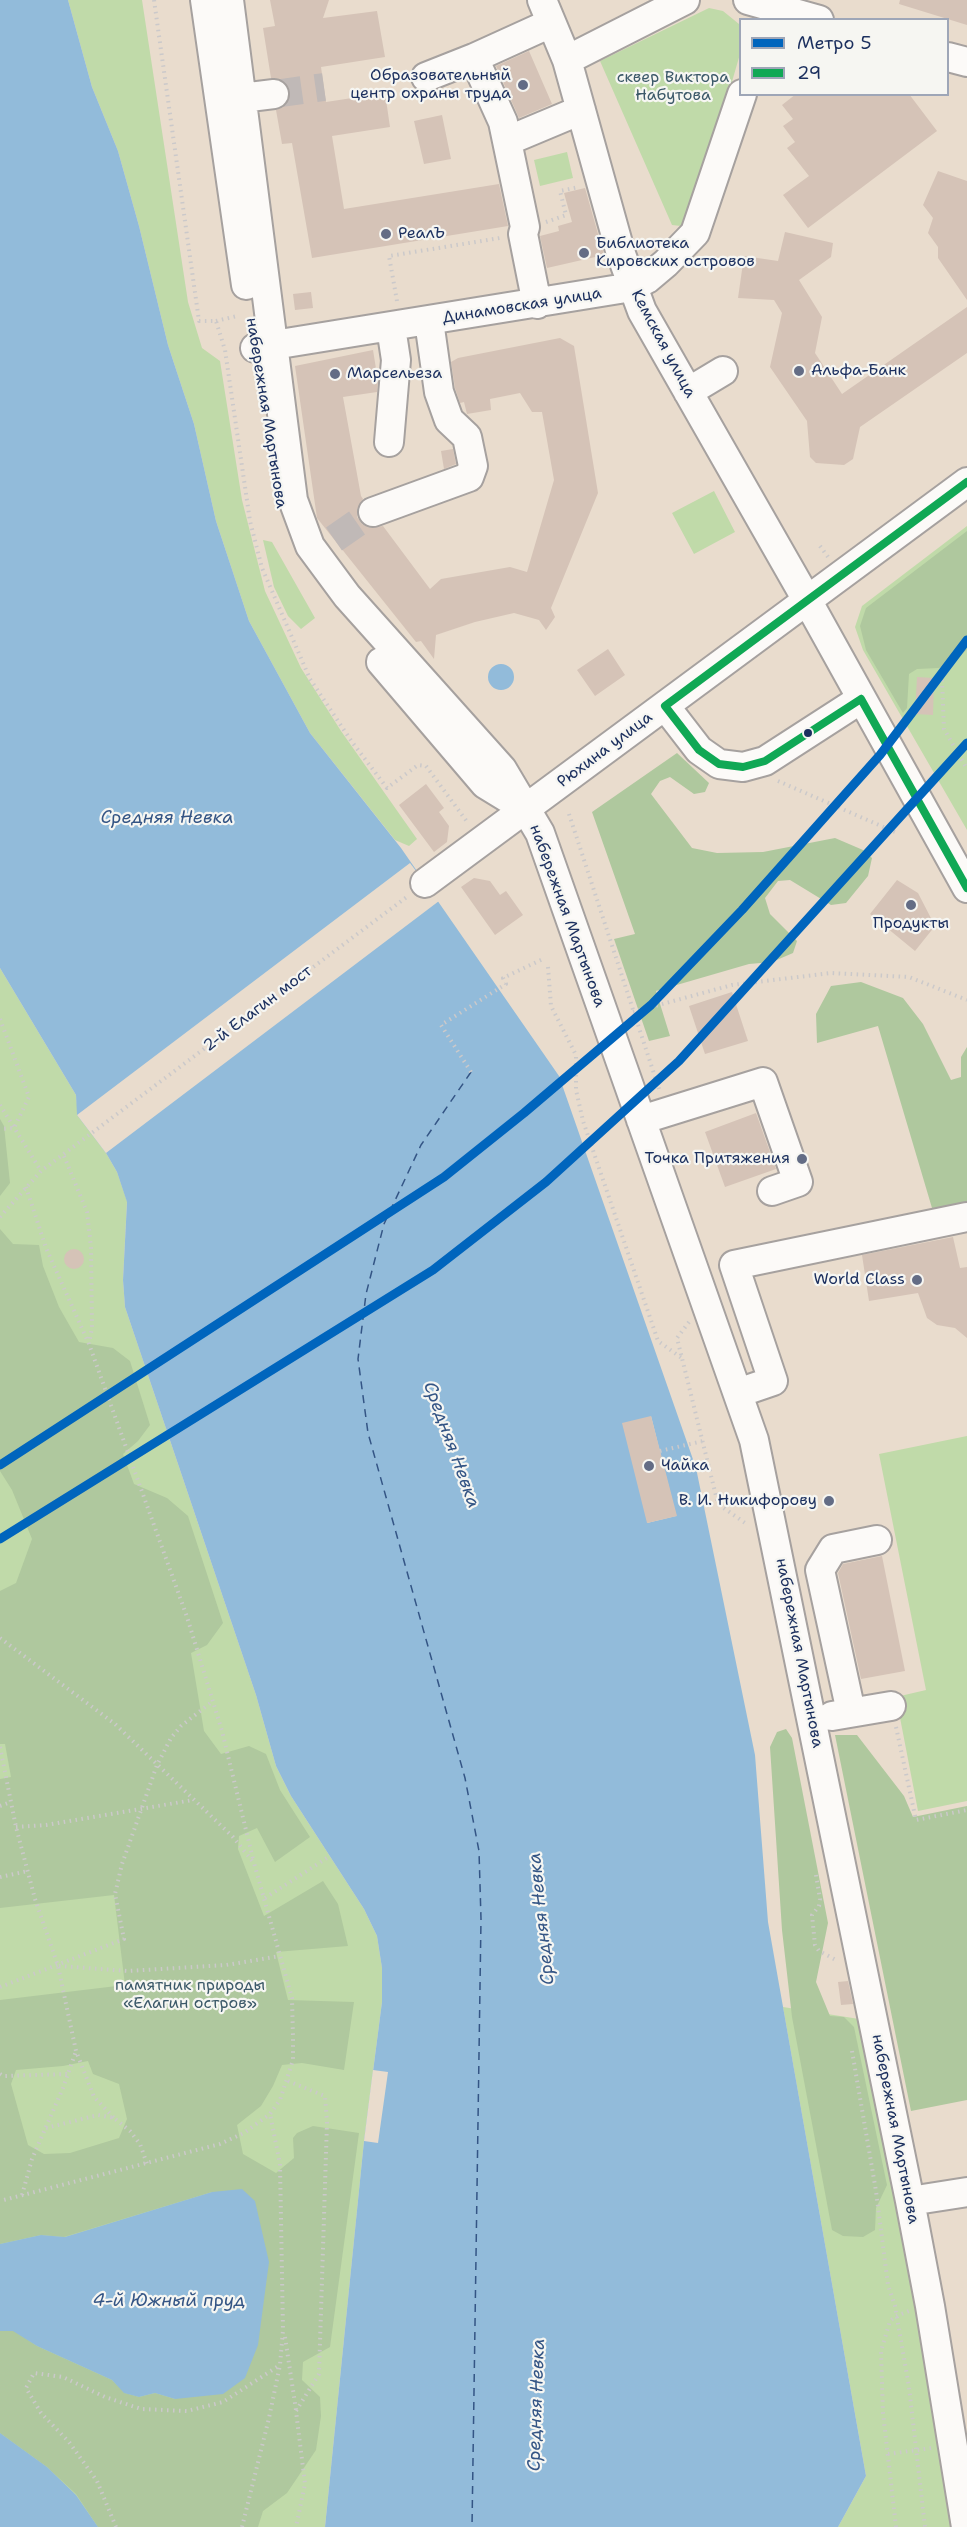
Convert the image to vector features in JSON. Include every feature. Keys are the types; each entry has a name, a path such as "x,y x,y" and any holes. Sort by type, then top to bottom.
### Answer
{"street":[{"name":"набережная Мартынова","path":"205,0 231,100"},
{"name":"набережная Мартынова","path":"229,0 231,100 264,347 278,505 295,554 341,602 484,784 525,808 540,833 753,1440 910,2201 930,2306 966,2527"},
{"path":"567,60 685,0"},
{"path":"762,8 810,18"},
{"path":"426,77 474,58 547,12"},
{"name":"Кемская улица","path":"547,12 567,60 632,287 642,311 807,600 967,888"},
{"path":"949,57 967,62"},
{"path":"474,58 502,122 507,141 525,227 523,234 537,304"},
{"path":"231,100 274,94"},
{"name":"Динамовская улица","path":"264,347 632,287 647,279 666,263 695,233 741,96"},
{"path":"507,141 581,110"},
{"path":"389,441 396,360 407,324"},
{"path":"373,512 470,477 473,466 467,438 449,420 439,392 407,324"},
{"name":"набережная Мартынова","path":"264,347 293,500 310,546 325,546 341,602"},
{"path":"688,392 723,371"},
{"name":"Рюхина улица","path":"435,875 967,482"},
{"path":"665,706 699,750 719,764 742,767 765,761 861,699"},
{"path":"641,1120 763,1082 798,1182 772,1191"},
{"path":"738,1393 773,1381 734,1265 967,1217"},
{"path":"852,1712 820,1570 833,1549 877,1540"},
{"path":"812,1719 891,1706"},
{"path":"910,2201 967,2192"}],"path":[{"path":"154,0 199,321 216,321 237,316"},
{"path":"566,215 560,191 589,184"},
{"path":"407,324 389,256 523,234"},
{"path":"216,321 225,350 250,521 262,568 310,679 352,742 387,788 418,765 426,765 472,829"},
{"path":"942,680 944,729 967,769"},
{"path":"772,779 896,832"},
{"name":"2-й Елагин мост","path":"0,1217 41,1171 64,1156 435,875"},
{"path":"471,1072 441,1025 506,984 503,978 545,958"},
{"path":"548,967 551,1006 576,1055 576,1090 583,1121 658,1341 682,1359"},
{"path":"633,1012 732,986 831,973 909,977 967,1000"},
{"path":"0,1019 29,1097 14,1128"},
{"path":"0,1105 41,1171"},
{"path":"0,1129 14,1128"},
{"path":"64,1156 87,1212 91,1247 92,1328 89,1344"},
{"path":"0,2201 220,2144 244,2133 270,2114 280,2100 293,2060 292,1998 254,1863 213,1701 187,1617 89,1344 46,1248 26,1187"},
{"path":"677,1338 718,1504 753,1529"},
{"path":"660,1451 703,1441"},
{"path":"0,1638 13,1650 63,1683 115,1724 233,1838 254,1863"},
{"path":"0,1987 123,1939 115,1894 122,1864 157,1765 171,1738 181,1726 213,1701"},
{"path":"891,1706 916,1820 967,1810"},
{"path":"0,1748 16,1827 58,1966 76,2052 94,2097 130,2131 140,2144 147,2164"},
{"path":"16,1827 46,1825 194,1800"},
{"path":"0,1806 11,1802"},
{"path":"265,1898 330,1856"},
{"path":"0,1877 28,1871"},
{"path":"58,1966 128,1971 226,1965 280,1956"},
{"path":"852,2047 876,2191 888,2285 896,2316 917,2450 925,2527"},
{"path":"22,2196 32,2158 76,2052"},
{"path":"0,2074 3,2076 68,2074"},
{"path":"288,2081 325,2096 327,2122 319,2373 296,2411"},
{"path":"242,2527 269,2418 280,2365 283,2330 280,2164 270,2114"},
{"path":"46,2128 98,2115 114,2118"},
{"path":"896,2527 880,2385 881,2351 890,2321 903,2312 930,2306"},
{"path":"283,2330 305,2484 296,2527"},
{"path":"116,2527 97,2481 69,2442 41,2413 26,2388 34,2373 63,2377 105,2397 141,2409 187,2411 222,2402 280,2365"},
{"path":"888,2454 917,2450 953,2456"}],"green space":[{"path":"68,0 142,0 188,302 202,348 220,361 242,500 265,591 301,668 341,731 417,839 409,846 395,840 310,733 249,621 216,521 194,424 168,345 118,151 92,87"},
{"name":"сквер Виктора Набутова","path":"709,8 723,11 739,24 739,57 690,227 672,225 600,61"},
{"path":"567,152 573,178 540,186 534,160"},
{"path":"714,491 735,532 694,554 672,513"},
{"path":"967,526 967,830 863,650 855,627 862,606"},
{"path":"967,531 967,649 959,658 939,668 917,669 909,674 907,708 903,713 866,650 860,626 866,608"},
{"path":"263,540 272,542 315,618 301,629 288,616 274,587"},
{"path":"677,753 709,783 705,792 694,794 670,777 660,781 651,794 692,848 717,853 763,852 835,838 863,850 872,858 868,876 846,903 831,905 790,880 778,881 765,898 770,914 797,941 793,953 772,962 749,964 656,991 670,1036 649,1041 614,939 635,934 592,812"},
{"name":"памятник природы «Елагин остров»","path":"0,968 76,1095 78,1115 117,1172 127,1201 123,1280 125,1307 256,1695 276,1766 291,1796 364,1909 377,1936 382,1968 382,2002 364,2141 325,2527 0,2527"},
{"path":"861,982 903,998 923,1024 951,1080 961,1077 961,1057 967,1047 967,1206 932,1208 878,1026 817,1043 816,1014 831,986"},
{"path":"0,1119 4,1126 10,1183 0,1196"},
{"name":"памятник природы «Елагин остров»","path":"0,1229 13,1244 39,1245 43,1266 59,1307 79,1342 113,1348 130,1361 150,1425 138,1441 123,1454 134,1484 167,1498 188,1516 223,1623 207,1645 191,1653 204,1731 221,1754 249,1746 266,1754 280,1790 310,1837 275,1862 257,1828 239,1836 238,1849 264,1916 323,1881 338,1904 348,1946 276,1952 288,2000 354,2002 344,2070 302,2063 282,2065 261,2106 237,2125 243,2154 276,2173 294,2158 293,2138 297,2133 313,2126 359,2133 330,2347 303,2362 302,2380 320,2397 321,2416 316,2450 287,2493 263,2511 258,2527 98,2527 76,2494 47,2467 0,2433 0,2331 13,2330 37,2346 112,2380 125,2393 139,2397 155,2393 175,2399 212,2192 64,2237 41,2235 0,2244 0,2000 125,1985 114,1895 0,1908 0,1779 11,1777 5,1744 0,1744 0,1591 16,1583 32,1539 12,1490 0,1471","holes":["88,2061 93,2074 119,2084 127,2119 119,2138 70,2153 44,2154 28,2145 11,2084 16,2070 63,2066"]},
{"path":"967,1436 967,1801 918,1811 896,1697 926,1690 879,1454"},
{"path":"786,1729 792,1738 828,1923 816,1982 830,2016 844,2017 854,2027 887,2185 876,2208 875,2230 863,2237 843,2236 832,2230 792,2017 782,1930 770,1747 777,1732"},
{"path":"835,1735 857,1735 904,1796 913,1817 967,1806 967,2100 911,2111"},
{"path":"783,2007 859,2019 918,2309 955,2527 838,2527 866,2476"}],"water":[{"name":"Средняя Невка","path":"0,0 68,0 92,87 118,151 168,345 194,424 216,521 249,621 310,733 401,848 559,1076 696,1468 755,1755 768,1922 866,2476 838,2527 325,2527 364,2141 382,2002 382,1968 377,1936 364,1909 291,1796 276,1766 256,1695 125,1307 123,1280 127,1202 117,1172 106,1153 77,1115 76,1095 0,968","holes":["651,1416 676,1516 647,1523"]},
{"path":"501,664 510,668 514,677 510,686 501,690 492,686 488,677 492,668"},
{"name":"4-й Южный пруд","path":"242,2189 255,2201 269,2262 258,2345 245,2378 223,2394 175,2399 155,2393 139,2397 124,2393 112,2380 37,2346 13,2331 0,2331 0,2244 41,2235 65,2237 212,2192"},
{"path":"0,2433 47,2467 76,2495 98,2527 0,2527"}],"pier":[{"path":"410,863 439,901 106,1153 77,1115"},
{"path":"373,2070 388,2072 378,2143 364,2141"}],"building":[{"path":"270,0 329,0 323,18 377,11 385,57 321,67 326,102 385,93 390,127 332,136 344,209 499,184 508,226 312,258 292,143 282,144 276,110 289,101 290,91 281,79 271,78 263,28 275,26"},
{"path":"900,0 967,0 967,25 949,18 899,4"},
{"name":"Образовательный центр охраны труда","path":"529,51 552,104 519,118 496,66"},
{"path":"793,96 911,96 937,131 808,228 783,195 809,176 787,148 795,142 783,126 793,119 782,105"},
{"path":"442,115 451,159 424,164 414,121"},
{"path":"938,171 967,181 967,300 938,258 938,247 928,233 933,218 923,205"},
{"path":"585,188 604,255 547,268 540,236 559,231 558,226 572,222 564,193"},
{"path":"785,232 833,243 831,257 799,280 822,317 815,353 842,394 967,307 967,353 860,427 853,459 844,465 816,463 810,457 807,421 770,367 782,313 774,300 738,298 744,256 778,261"},
{"path":"311,292 313,308 295,310 293,294"},
{"path":"560,338 574,346 598,493 551,608 555,617 546,630 539,620 514,613 475,622 436,635 434,659 421,641 416,642 317,518 295,366 373,350 378,381 377,392 343,397 363,499 357,509 357,517 362,524 370,528 383,526 430,589 441,579 510,567 527,572 554,480 542,412 532,412 520,393 490,399 491,410 467,414 464,402 460,403 455,388 451,362 458,358"},
{"path":"453,449 456,464 444,469 441,451"},
{"path":"608,649 625,675 595,696 577,670"},
{"path":"917,677 934,678 933,715 915,714"},
{"path":"426,784 444,808 439,812 449,826 447,842 434,852 399,805"},
{"path":"474,878 490,881 500,895 506,891 523,915 495,935 461,887"},
{"path":"897,880 918,893 935,926 915,951 870,914"},
{"path":"732,992 748,1041 705,1054 689,1006"},
{"path":"756,1113 776,1169 725,1187 705,1132"},
{"name":"World Class","path":"953,1237 960,1268 967,1267 967,1338 955,1328 937,1325 927,1318 918,1293 869,1301 862,1255"},
{"path":"70,1249 78,1249 84,1255 84,1263 78,1269 70,1269 64,1263 64,1255"},
{"path":"651,1416 677,1516 647,1523 622,1423"},
{"path":"882,1556 905,1671 861,1679 838,1573 843,1564"},
{"path":"848,1981 853,2004 841,2005 838,1982"}],"ferry route":[{"path":"471,1072 421,1145 384,1224 366,1294 358,1359 368,1433 465,1778 479,1851 481,1919 472,2527"}],"tunnel":[{"path":"274,94 324,87"},
{"path":"334,539 373,512"}],"metro line":[{"name":"5","path":"0,1465 444,1177 524,1113 651,1005 742,910 880,755 967,640"},
{"name":"5","path":"0,1539 433,1270 546,1182 679,1061 967,743"}],"transit line":[{"name":"29","path":"665,706 967,482"},
{"name":"29","path":"861,699 967,888"},
{"name":"29","path":"665,706 699,750 719,764 743,767 765,761 861,699"}],"place":[{"name":"Образовательный центр охраны труда","path":"523,85"},
{"name":"РеалЪ","path":"386,234"},
{"name":"Библиотека Кировских островов","path":"584,253"},
{"name":"Альфа-Банк","path":"799,371"},
{"name":"Марсельеза","path":"335,374"},
{"name":"Продукты","path":"911,905"},
{"name":"Точка Притяжения","path":"802,1159"},
{"name":"World Class","path":"917,1280"},
{"name":"Чайка","path":"649,1466"},
{"name":"В. И. Никифорову","path":"829,1501"}]}
